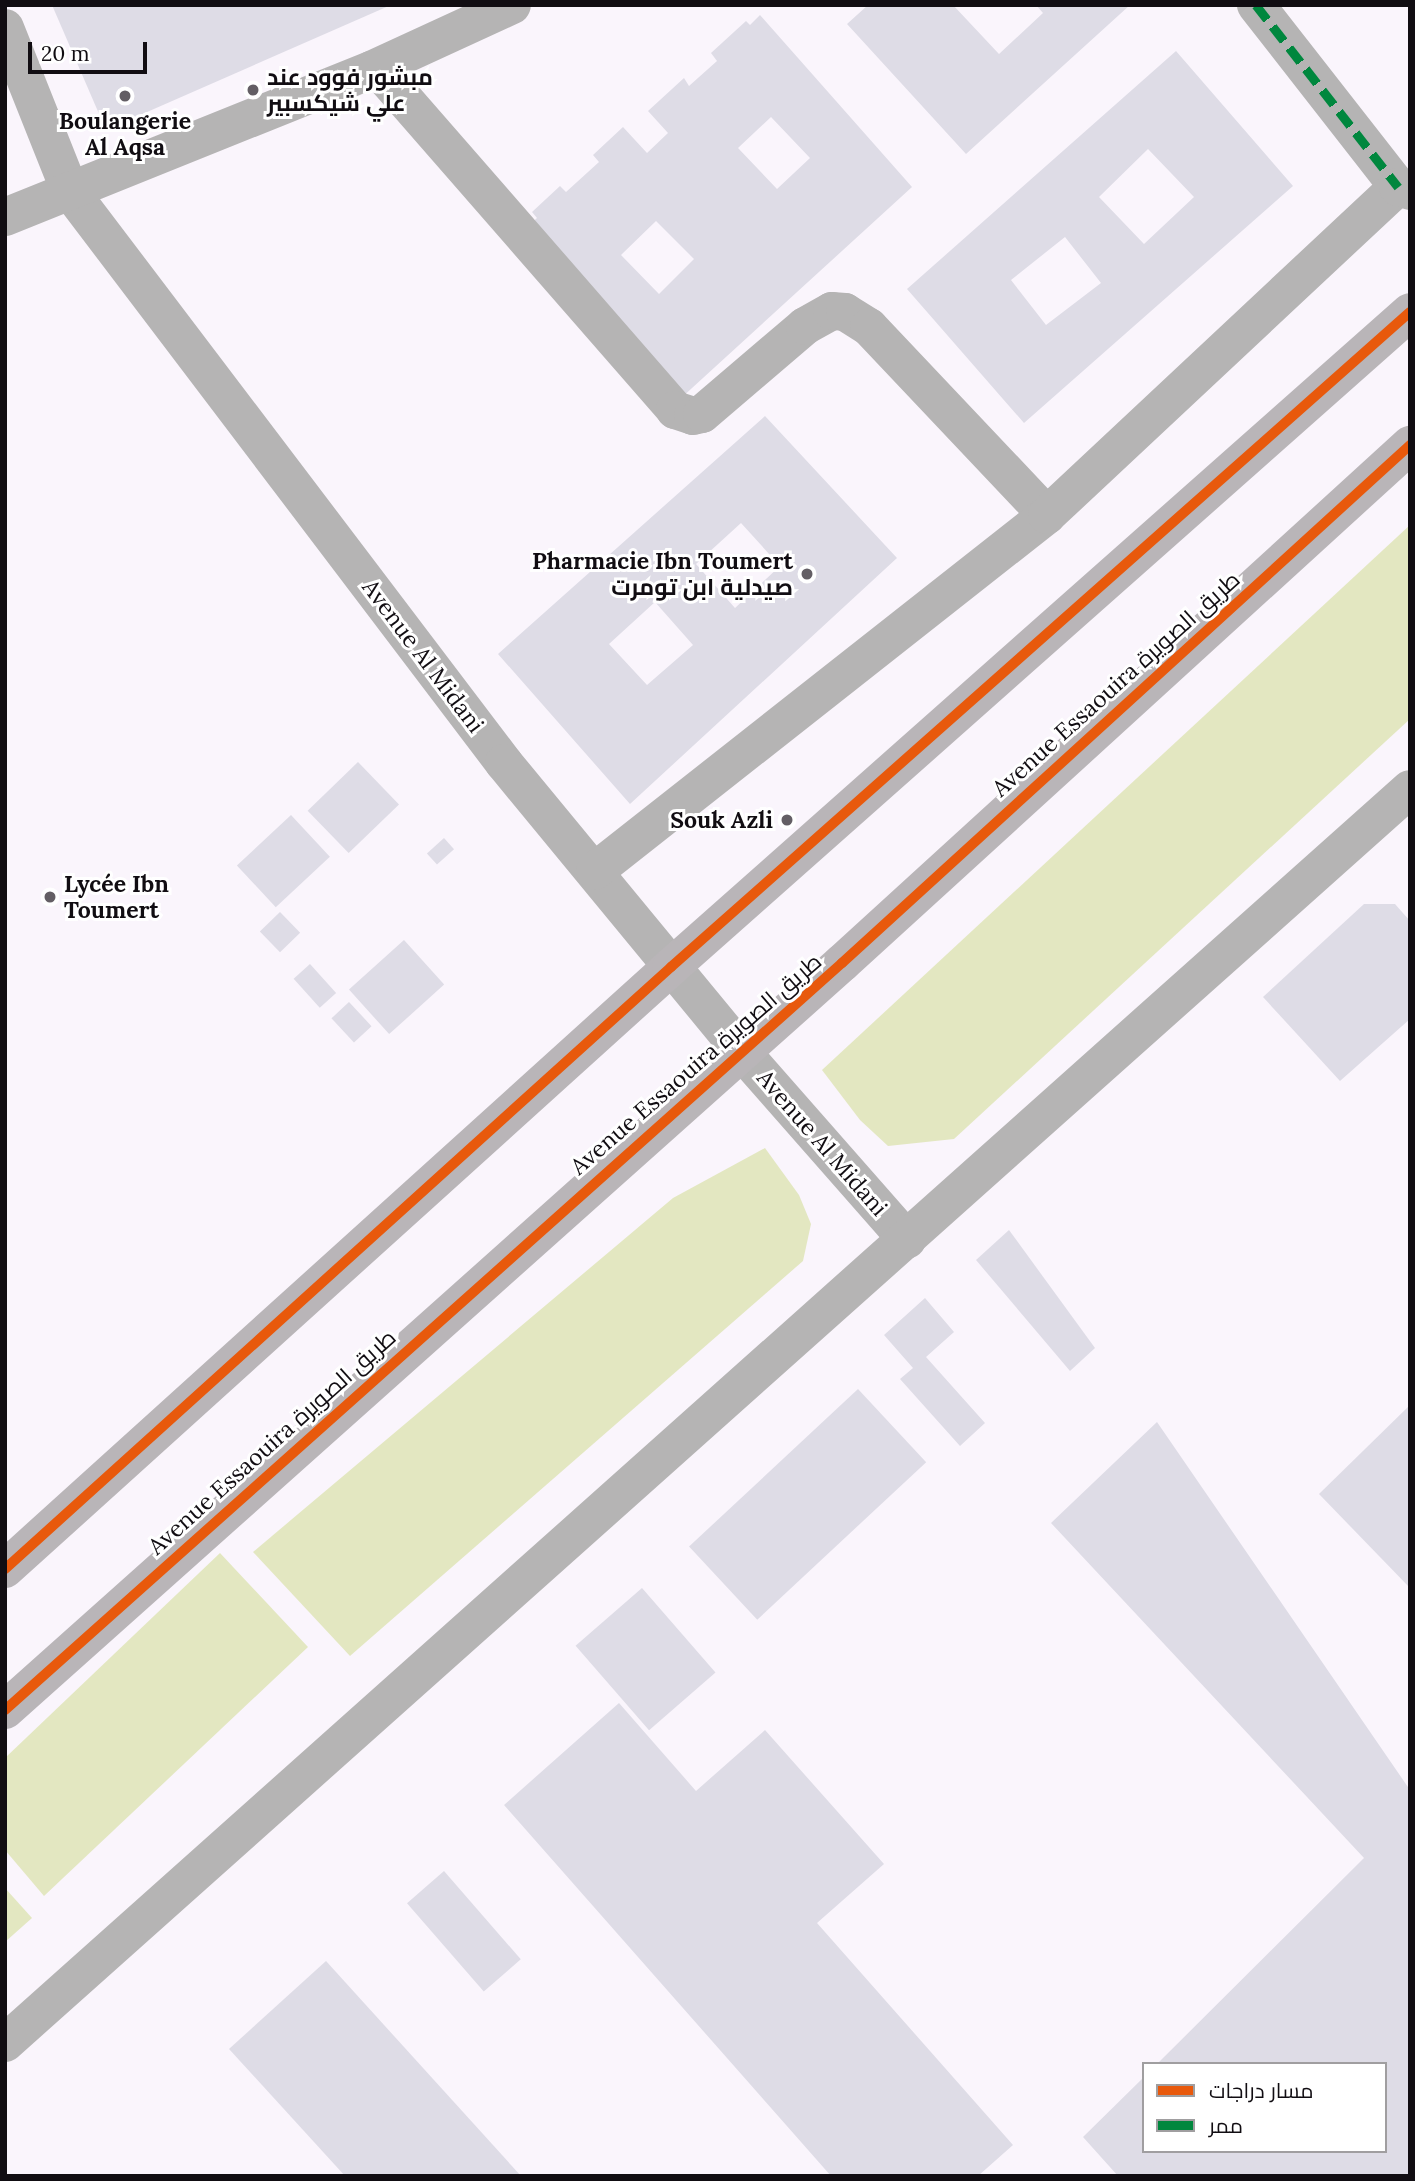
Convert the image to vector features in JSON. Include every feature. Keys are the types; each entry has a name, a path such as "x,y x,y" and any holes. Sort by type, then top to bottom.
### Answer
{"main road":[{"path":"5,1569 671,967 1410,312"},
{"name":"Avenue Essaouira طريق الصويرة","path":"5,1710 743,1052 1410,445"}],"street":[{"path":"5,217 377,68 512,5"},
{"path":"595,871 1047,515 1404,189 1256,5"},
{"name":"Avenue Al Midani","path":"5,28 70,191 504,763 671,967 907,1240"},
{"path":"377,68 675,410 693,416 702,414 806,326 832,310 845,312 869,327 1047,515"},
{"path":"5,2043 1410,789"}],"green space":[{"path":"1410,525 1410,719 954,1139 888,1146 860,1120 822,1070"},
{"path":"765,1148 799,1195 811,1224 803,1261 350,1656 253,1552 673,1198"},
{"path":"220,1553 308,1647 44,1896 5,1850 5,1758"},
{"path":"5,1888 32,1918 5,1942"}],"building":[{"path":"52,5 391,5 106,130"},
{"path":"868,5 953,5 999,54 1043,13 1036,5 1130,5 966,154 847,24"},
{"path":"760,15 912,187 680,399 527,227 537,218 532,212 560,186 566,192 599,162 593,155 623,127 647,153 668,133 648,111 684,78 689,86 717,61 711,53 746,21 750,25","holes":["771,117 810,158 777,189 738,148","656,221 694,259 659,294 621,255"]},
{"path":"1176,51 1293,186 1024,423 907,289","holes":["1148,149 1194,197 1144,244 1099,197","1065,237 1101,283 1046,325 1011,280"]},
{"path":"765,416 897,558 630,804 498,654","holes":["741,523 780,566 735,608 696,564","655,602 693,645 647,685 609,644"]},
{"path":"358,762 399,804 349,853 308,811"},
{"path":"291,815 330,857 276,907 237,865"},
{"path":"444,838 454,849 437,865 427,853"},
{"path":"1364,904 1395,904 1410,921 1410,1019 1340,1081 1263,997"},
{"path":"280,912 300,933 280,952 260,931"},
{"path":"404,940 444,985 389,1034 349,990"},
{"path":"310,964 336,993 320,1008 294,979"},
{"path":"349,1002 372,1026 354,1043 331,1018"},
{"path":"1009,1230 1095,1348 1070,1371 976,1260"},
{"path":"925,1298 954,1332 926,1357 985,1423 960,1446 900,1379 913,1368 884,1335"},
{"path":"858,1389 926,1462 757,1620 689,1547"},
{"path":"1410,1405 1410,1588 1319,1494"},
{"path":"1157,1422 1410,1790 1410,2176 1118,2176 1083,2137 1142,2079 1142,2153 1387,2153 1387,2062 1159,2062 1364,1858 1051,1523"},
{"path":"642,1588 715,1673 649,1730 576,1646"},
{"path":"619,1703 696,1791 765,1730 884,1864 817,1923 1013,2145 978,2176 831,2176 504,1805"},
{"path":"444,1871 521,1959 484,1991 407,1903"},
{"path":"326,1961 521,2176 345,2176 229,2049"}],"marked path":[{"path":"1256,5 1398,187"}],"cycle path":[{"path":"5,1569 671,967 1410,312"},
{"path":"5,1710 842,963 1410,445"}],"place":[{"name":"مبشور فوود عند علي شيكسبير","path":"253,90"},
{"name":"Boulangerie Al Aqsa","path":"125,96"},
{"name":"Pharmacie Ibn Toumert صيدلية ابن تومرت","path":"807,574"},
{"name":"Souk Azli","path":"787,820"},
{"name":"Lycée Ibn Toumert","path":"50,897"}]}
